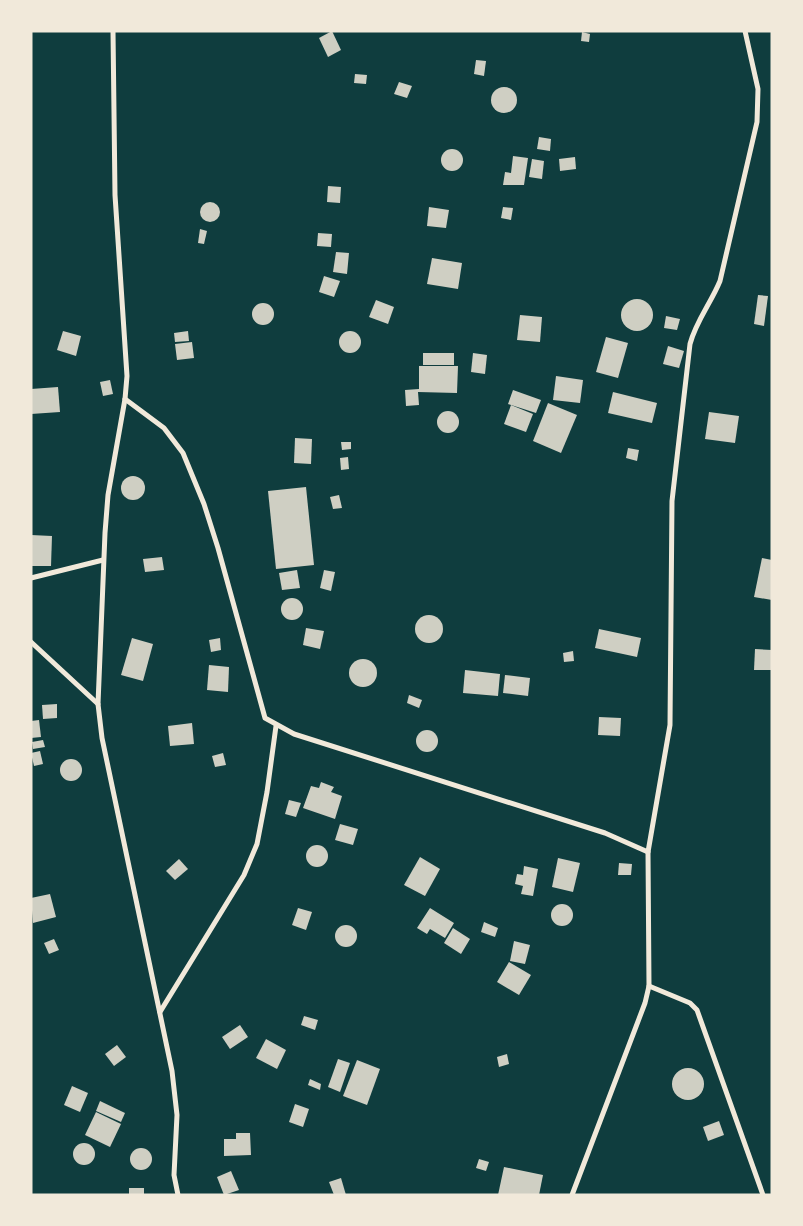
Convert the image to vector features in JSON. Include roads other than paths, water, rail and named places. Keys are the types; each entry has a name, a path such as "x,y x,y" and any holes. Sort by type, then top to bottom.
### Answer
{"street":[{"path":"112,31 115,194 126,376 125,399 108,495 103,560 98,704 102,738 172,1071 177,1115 174,1175 178,1195"},
{"path":"572,1195 645,1003 648,986 648,852 670,725 672,500 690,344 695,326 711,302 720,281 757,122 758,89 745,31"},
{"path":"125,399 164,428 183,453 204,504 218,548 265,718 276,726 294,734 605,833 648,852"},
{"path":"31,578 103,560"},
{"path":"31,642 98,704"},
{"path":"160,1012 244,875 257,844 267,792 276,726"},
{"path":"648,986 690,1003 697,1010 763,1195"}]}
